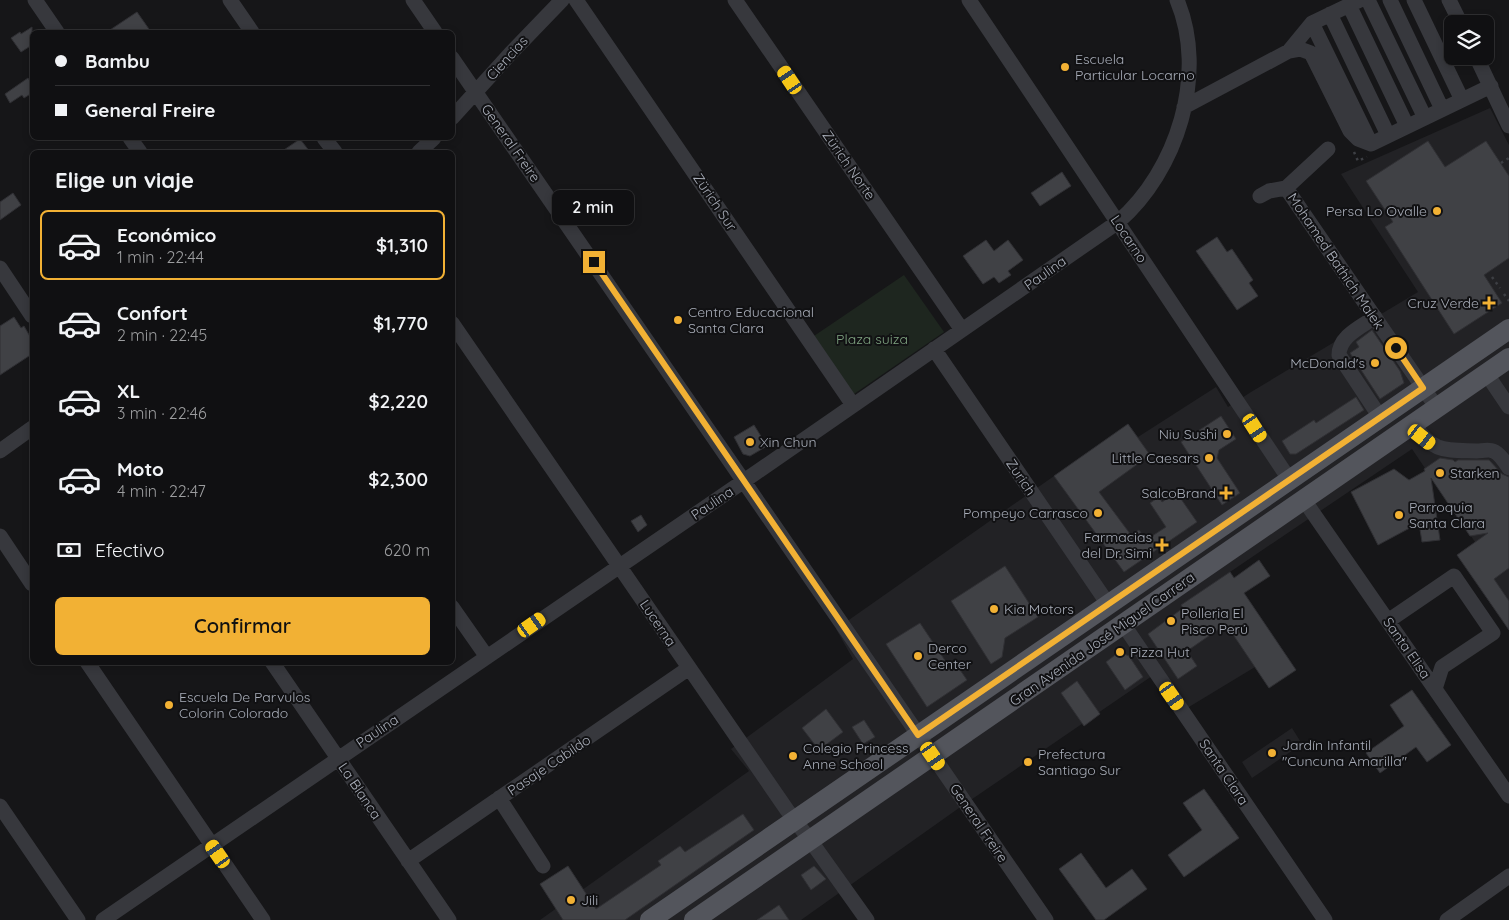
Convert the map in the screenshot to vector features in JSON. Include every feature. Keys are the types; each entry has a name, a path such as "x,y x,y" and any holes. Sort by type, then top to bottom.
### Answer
{"main road":[{"name":"Gran Avenida José Miguel Carrera","path":"650,920 1281,484 1509,329"},
{"name":"Gran Avenida José Miguel Carrera","path":"694,920 1509,358"},
{"path":"1281,484 1304,500"}],"street":[{"path":"34,0 56,30"},
{"path":"230,0 251,30"},
{"path":"412,0 434,30"},
{"name":"Ciencias","path":"455,115 562,0"},
{"name":"Zürich Sur","path":"576,0 854,405"},
{"name":"Zürich Norte","path":"735,0 962,330"},
{"name":"Locarno","path":"969,0 1118,222 1281,484"},
{"name":"Paulina","path":"103,920 1118,222 1142,198 1157,176 1172,145 1184,106 1189,48 1186,24 1177,0"},
{"path":"1368,0 1425,118"},
{"path":"1390,0 1442,109"},
{"path":"1414,0 1462,100"},
{"path":"1450,0 1457,15"},
{"path":"1184,106 1289,50 1312,23 1354,3 1407,126"},
{"path":"1330,14 1388,135"},
{"path":"1312,23 1370,144"},
{"path":"1289,50 1300,49 1311,54 1350,131 1358,139 1370,144 1491,86"},
{"name":"General Freire","path":"455,62 1046,920"},
{"path":"1480,65 1509,126"},
{"path":"326,140 333,150"},
{"path":"421,150 432,140"},
{"name":"Mohamed Bathich Malek","path":"1260,196 1270,191 1286,188 1328,149"},
{"name":"Mohamed Bathich Malek","path":"1286,188 1437,408"},
{"path":"0,268 30,313"},
{"path":"1375,317 1344,340 1340,346 1339,355 1380,417"},
{"name":"Lucerna","path":"455,327 794,821 810,840 867,920"},
{"name":"Zurich","path":"934,349 1108,604"},
{"path":"1486,374 1509,406"},
{"path":"1413,424 1422,437 1432,445 1445,451 1493,451 1502,458 1509,468"},
{"path":"0,451 30,429"},
{"name":"Santa Elisa","path":"1304,500 1509,796"},
{"path":"0,536 30,581"},
{"path":"1388,621 1454,576 1493,633 1442,667 1435,689"},
{"path":"455,611 487,656"},
{"name":"Santa Clara","path":"1123,624 1325,920"},
{"path":"89,665 263,920"},
{"name":"La Blanca","path":"274,665 449,920"},
{"name":"Pasaje Cabildo","path":"408,861 689,668"},
{"path":"500,798 543,866"},
{"path":"0,806 78,920"},
{"path":"1446,920 1509,876"}],"path":[{"path":"1501,163 1509,158"},
{"path":"1492,277 1500,288"},
{"path":"1504,294 1509,301"}],"shaded area":[{"path":"1490,108 1509,145 1509,630 1457,555 1475,542 1412,449 1230,572 1296,670 1255,667 1179,713 1152,676 959,808 801,920 540,920 749,771 731,749 853,659 836,629 1128,424 1138,437 1216,387 1228,407 1418,292 1341,174"},
{"name":"Jardín Infantil \"Cuncuna Amarilla\"","path":"1292,728 1302,744 1252,778 1242,762"}],"green space":[{"name":"Plaza suiza","path":"904,275 944,332 854,394 814,336"}],"building":[{"path":"137,12 150,30 110,30"},
{"path":"32,27 32,30 30,30 30,46 21,52 11,38 20,32 21,34"},
{"path":"28,78 30,81 30,94 24,98 22,95 10,103 5,94"},
{"path":"301,140 308,150 284,150"},
{"name":"Persa Lo Ovalle","path":"1428,141 1445,167 1486,141 1509,176 1509,258 1484,275 1502,303 1454,334 1385,227 1393,222 1366,181"},
{"path":"1062,172 1071,186 1040,206 1031,193"},
{"path":"13,193 21,205 0,220 0,202"},
{"path":"1217,237 1227,252 1232,249 1253,280 1249,283 1258,296 1237,310 1196,251"},
{"path":"986,240 994,251 1008,240 1023,260 1008,271 1011,275 999,283 994,277 983,284 963,256"},
{"path":"14,317 21,328 24,326 30,336 30,355 0,375 0,326"},
{"name":"McDonald's","path":"1372,330 1400,371 1404,383 1380,399 1350,353 1359,347 1356,342"},
{"path":"1356,397 1364,410 1296,454 1290,454 1282,441 1314,420 1316,423"},
{"path":"1221,416 1236,439 1219,450 1217,458 1240,493 1222,505 1181,442"},
{"name":"Pompeyo Carrasco","path":"1128,424 1150,455 1099,492 1131,535 1139,530 1146,540 1166,527 1150,503 1159,497 1162,502 1171,496 1173,500 1179,496 1197,522 1124,572 1054,476"},
{"name":"Xin Chun","path":"754,425 767,446 750,456 743,454 734,437"},
{"path":"1440,458 1455,462 1458,460 1489,460 1502,474 1509,477 1509,568 1494,579 1509,601 1509,630 1457,555 1488,533 1470,536 1431,478 1440,540 1422,542 1419,523 1378,545 1351,492 1394,469 1409,480 1425,471 1424,469"},
{"path":"641,515 647,525 638,532 631,521"},
{"path":"1259,560 1270,576 1244,593 1296,670 1269,688 1226,624 1187,651 1197,666 1178,679 1148,634 1183,608 1181,605 1230,572 1234,578"},
{"name":"Kia Motors","path":"1005,566 1038,617 1005,638 1002,657 991,664 951,601"},
{"name":"Derco Center","path":"920,623 952,671 958,667 967,680 927,707 886,644"},
{"path":"1119,652 1129,656 1143,677 1125,690 1106,662"},
{"path":"1077,681 1100,714 1084,726 1061,693"},
{"path":"1412,690 1451,745 1427,762 1416,747 1380,773 1366,753 1404,726 1390,705"},
{"path":"826,709 843,732 819,750 802,728"},
{"path":"864,720 875,737 863,744 852,727"},
{"path":"1204,789 1239,838 1184,877 1168,855 1202,830 1183,803"},
{"path":"743,814 754,830 625,920 563,920 540,884 568,866 596,909 661,865 658,861 680,846 685,852"},
{"path":"1081,853 1106,888 1132,869 1147,889 1104,920 1096,920 1059,869"},
{"path":"814,866 826,879 811,890 801,875"},
{"path":"779,905 789,920 757,920"}],"place":[{"name":"Escuela Particular Locarno","path":"1065,67"},
{"name":"Persa Lo Ovalle","path":"1437,211"},
{"name":"Cruz Verde","path":"1489,303"},
{"name":"Centro Educacional Santa Clara","path":"678,320"},
{"name":"McDonald's","path":"1375,363"},
{"name":"Niu Sushi","path":"1227,434"},
{"name":"Xin Chun","path":"750,442"},
{"name":"Little Caesars","path":"1209,458"},
{"name":"Starken","path":"1440,473"},
{"name":"SalcoBrand","path":"1226,493"},
{"name":"Pompeyo Carrasco","path":"1098,513"},
{"name":"Parroquia Santa Clara","path":"1399,515"},
{"name":"Farmacias del Dr. Simi","path":"1162,545"},
{"name":"Kia Motors","path":"994,609"},
{"name":"Polleria El Pisco Perú","path":"1171,621"},
{"name":"Pizza Hut","path":"1120,652"},
{"name":"Derco Center","path":"918,656"},
{"name":"Escuela De Parvulos Colorin Colorado","path":"169,705"},
{"name":"Jardín Infantil \"Cuncuna Amarilla\"","path":"1272,753"},
{"name":"Colegio Princess Anne School","path":"793,756"},
{"name":"Prefectura Santiago Sur","path":"1028,762"},
{"name":"Jili","path":"571,900"}],"route":[{"path":"594,262 918,735 1423,388 1396,348"}]}
